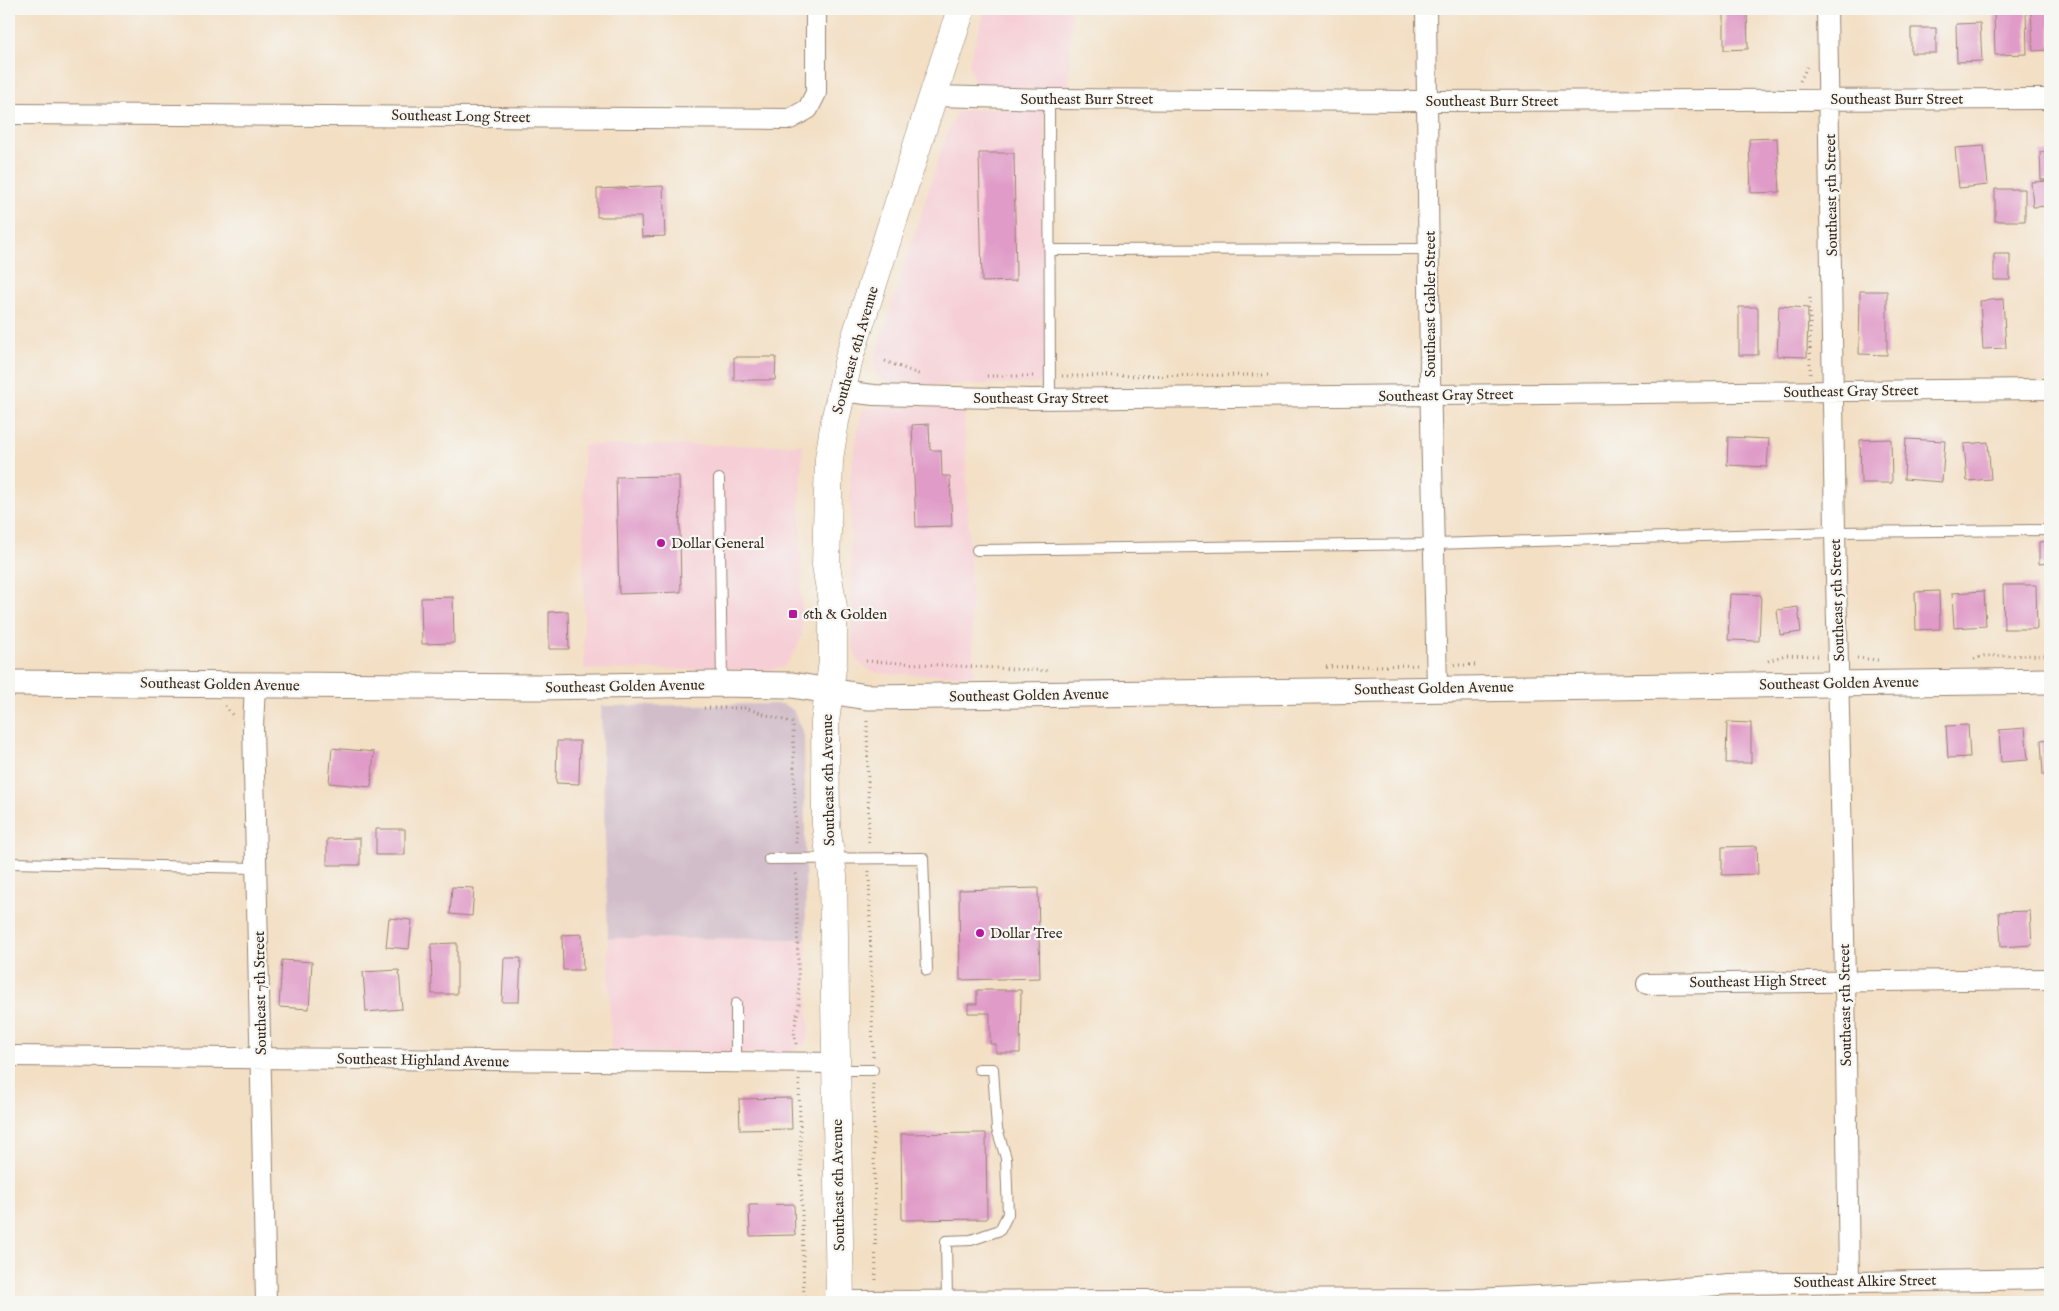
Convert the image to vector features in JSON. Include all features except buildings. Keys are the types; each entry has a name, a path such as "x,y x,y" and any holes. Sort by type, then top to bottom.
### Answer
{"main road":[{"name":"Southeast 6th Avenue","path":"840,1301 833,876 826,825 824,722 833,661 833,608 826,566 829,459 849,358 961,9"}],"street":[{"name":"Southeast Long Street","path":"9,114 790,119 808,109 816,92 816,9"},
{"name":"Southeast Gabler Street","path":"1426,9 1430,249 1430,396 1436,676"},
{"name":"Southeast 5th Street","path":"1827,9 1849,1281"},
{"name":"Southeast Burr Street","path":"934,96 1049,100 2050,99"},
{"name":"Southeast Gray Street","path":"842,391 874,395 1050,399 2050,389"},
{"name":"Southeast Golden Avenue","path":"9,683 539,688 722,684 792,685 867,697 1436,676 1839,683 2050,681"},
{"name":"Southeast 7th Street","path":"255,685 254,727 266,1302"},
{"name":"Southeast High Street","path":"1647,984 1845,980 2050,979"},
{"name":"Southeast Highland Avenue","path":"9,1056 736,1063 837,1066"},
{"name":"Southeast Alkire Street","path":"840,1301 1475,1300 1649,1291 1730,1284 2050,1279"}],"lane":[{"path":"1049,100 1050,399"},
{"path":"1050,250 1430,249"},
{"path":"719,479 722,684"},
{"path":"977,550 1434,544 1835,532 2050,530"},
{"path":"769,859 923,858 927,970"},
{"path":"9,863 257,868"},
{"path":"736,1004 736,1063"},
{"path":"837,1066 873,1070"},
{"path":"947,1300 946,1241 971,1240 1000,1230 1008,1214 1006,1158 997,1129 993,1069 979,1069"}],"path":[{"path":"1803,100 1800,80 1808,65"},
{"path":"884,361 926,377"},
{"path":"983,376 1270,375"},
{"path":"1968,660 1984,656 2050,655"},
{"path":"1762,664 1784,656 1886,660"},
{"path":"866,661 1053,671"},
{"path":"1318,667 1436,676 1486,665"},
{"path":"867,721 877,1300"},
{"path":"793,723 799,1005 794,1032 801,1104 804,1302"}],"shaded area":[{"path":"985,9 1071,9 1069,87 982,88 973,79 969,62"},
{"path":"967,109 1045,109 1048,384 899,385 887,382 876,374 874,361 947,132 957,113"},
{"path":"964,406 974,675 885,674 869,670 858,662 852,644 850,475 860,418 863,410 874,407"},
{"path":"583,445 803,445 800,504 802,634 797,648 784,667 768,670 584,669"},
{"path":"782,704 793,710 804,736 806,939 608,938 601,706"},
{"path":"608,938 806,939 809,1033 805,1044 783,1053 611,1053"}],"place":[{"name":"Dollar General","path":"661,543"},
{"name":"6th & Golden","path":"793,614"},
{"name":"Dollar Tree","path":"980,933"}]}
